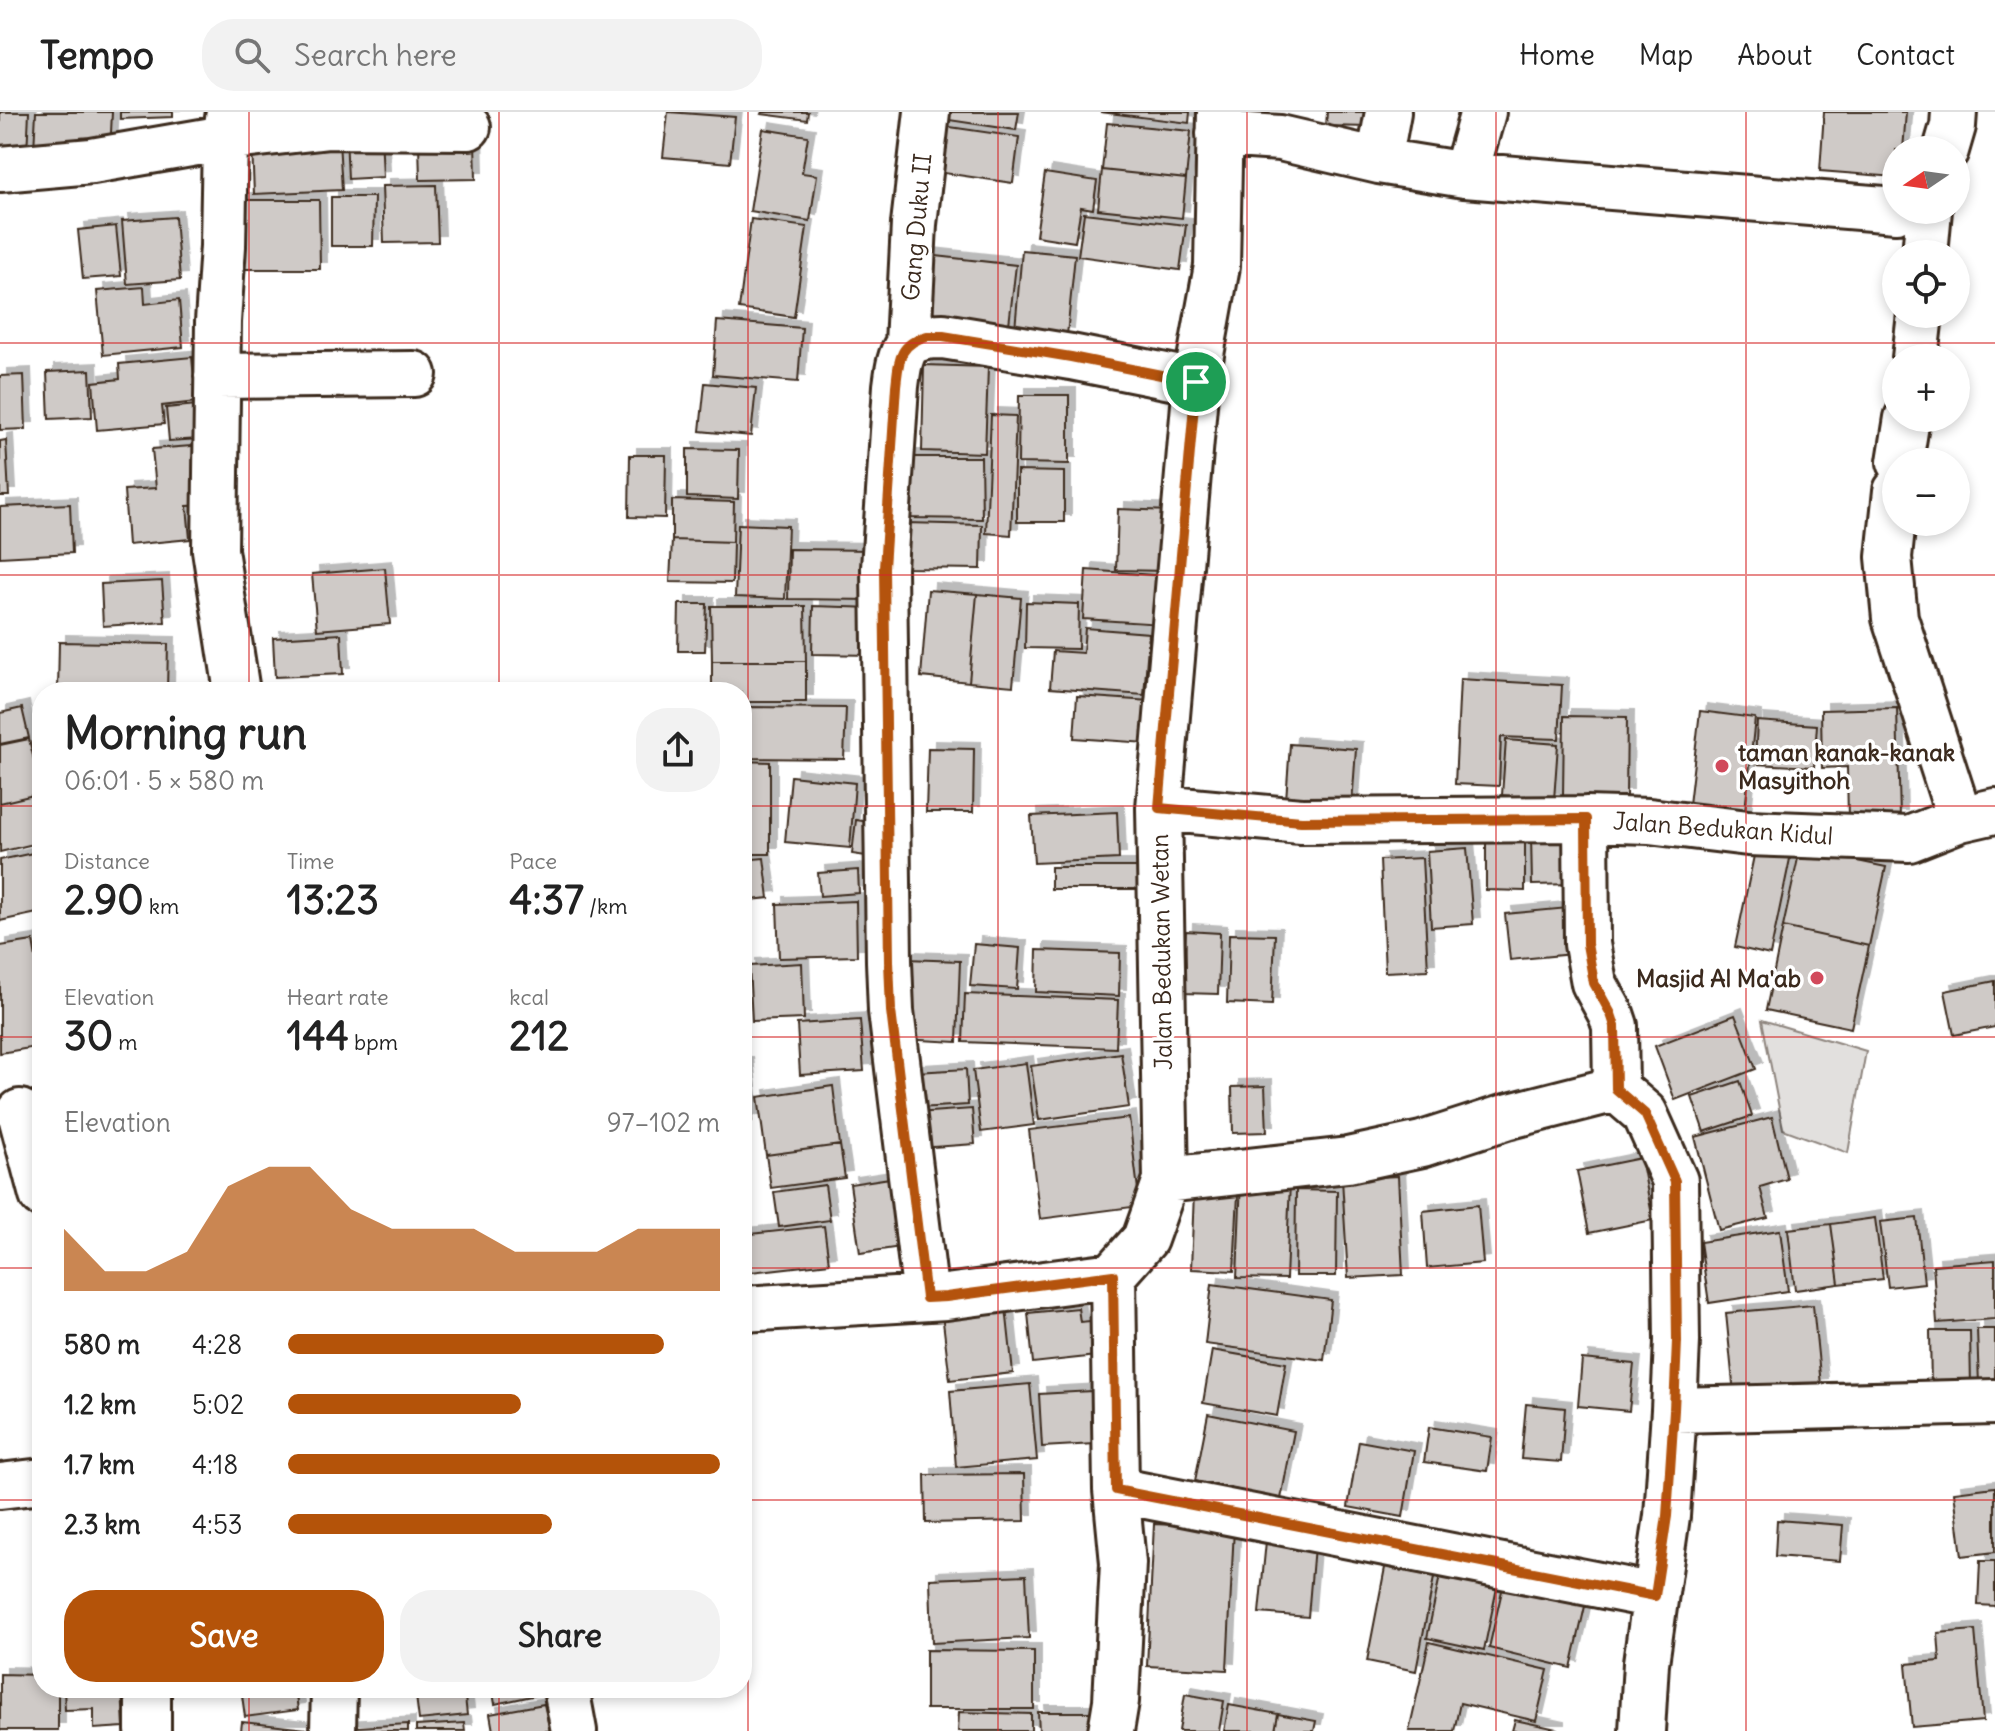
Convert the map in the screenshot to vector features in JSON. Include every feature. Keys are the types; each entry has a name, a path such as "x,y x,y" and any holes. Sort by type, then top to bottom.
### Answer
{"street":[{"name":"Gang Duku II","path":"926,1298 891,1011 884,568 896,386 899,362 908,344 914,224 927,112"},
{"path":"1379,161 1388,112"},
{"path":"1465,175 1483,112"},
{"path":"1950,136 1954,112"},
{"path":"1220,123 1379,161 1465,175 1882,216"},
{"name":"Jalan Bedukan Wetan","path":"1113,1275 1145,1239 1166,1180 1159,808 1196,382 1217,266 1220,123"},
{"path":"227,125 217,376 215,550 235,682"},
{"path":"0,169 92,161 227,125 468,127"},
{"path":"908,344 927,336 943,336 1196,382"},
{"path":"217,376 414,374"},
{"path":"1891,536 1889,557 1895,618 1977,815"},
{"name":"Jalan Bedukan Kidul","path":"1159,808 1301,821 1649,821 1748,833 1909,839 1977,815"},
{"path":"1586,819 1587,944 1594,983 1615,1026 1616,1089 1645,1114 1675,1181 1677,1341 1674,1410 1667,1516 1646,1663 1642,1731"},
{"path":"1166,1180 1348,1160 1422,1144 1506,1117 1616,1089"},
{"path":"21,1110 32,1155"},
{"path":"752,1308 946,1297 1113,1275 1116,1490 1123,1563 1116,1701 1111,1731"},
{"path":"1674,1410 1995,1402"},
{"path":"0,1486 32,1482"},
{"path":"1116,1490 1655,1596"},
{"path":"148,1698 148,1731"},
{"path":"333,1731 334,1698"},
{"path":"568,1698 574,1731"}],"shaded area":[{"path":"1762,1020 1866,1051 1848,1153 1783,1129"}],"building":[{"path":"0,112 29,112 27,154 0,153"},
{"path":"36,112 112,112 110,154 34,150"},
{"path":"120,112 173,112 173,117 120,119"},
{"path":"668,112 735,117 730,163 663,157"},
{"path":"762,112 808,112 807,120"},
{"path":"950,112 1019,112 1016,130 949,120"},
{"path":"1100,112 1190,112 1189,123"},
{"path":"1327,112 1369,112 1369,127 1326,126"},
{"path":"1824,112 1906,112 1904,136 1882,136 1882,176 1820,171"},
{"path":"1107,123 1191,131 1186,179 1102,170"},
{"path":"943,126 1019,137 1013,183 937,172"},
{"path":"763,129 808,136 802,173 817,175 810,221 750,211"},
{"path":"381,133 383,177 348,179 346,135"},
{"path":"339,141 342,190 254,194 252,145"},
{"path":"475,141 476,179 420,180 419,143"},
{"path":"1102,170 1186,179 1182,218 1098,209"},
{"path":"1045,173 1097,181 1093,209 1081,207 1075,242 1036,236"},
{"path":"436,185 438,242 384,243 382,186"},
{"path":"331,197 374,197 373,246 331,246"},
{"path":"241,200 319,200 320,269 242,269"},
{"path":"1084,213 1186,225 1180,270 1078,256"},
{"path":"175,217 180,280 127,284 122,221"},
{"path":"751,219 807,227 794,317 739,309"},
{"path":"116,226 121,276 83,279 78,230"},
{"path":"1022,250 1075,255 1067,335 1015,329"},
{"path":"927,255 1016,265 1008,333 920,323"},
{"path":"144,287 145,304 179,300 183,347 103,355 97,291"},
{"path":"717,321 802,328 798,382 713,375"},
{"path":"192,357 196,402 162,406 164,424 97,430 93,382 120,379 119,364"},
{"path":"924,365 988,367 985,453 922,451"},
{"path":"90,370 92,417 49,419 47,372"},
{"path":"24,375 26,429 0,430 0,376"},
{"path":"705,383 756,388 751,436 700,431"},
{"path":"1019,395 1069,395 1069,464 1018,463"},
{"path":"197,405 200,439 169,441 166,408"},
{"path":"991,415 1016,416 1011,535 986,533"},
{"path":"6,440 9,496 0,496 0,441"},
{"path":"205,445 210,505 187,506 190,539 128,545 124,490 156,488 152,449"},
{"path":"687,449 739,450 738,499 687,497"},
{"path":"630,455 666,455 665,518 629,517"},
{"path":"907,457 981,457 982,519 908,518"},
{"path":"1017,471 1064,472 1064,522 1017,522"},
{"path":"672,500 734,502 733,542 672,540"},
{"path":"70,504 72,553 0,557 0,507"},
{"path":"1118,509 1171,511 1168,571 1116,570"},
{"path":"907,523 982,525 981,569 906,568"},
{"path":"738,524 788,526 785,599 735,597"},
{"path":"672,540 733,542 732,583 670,582"},
{"path":"789,549 875,550 874,600 788,599"},
{"path":"385,568 390,624 317,630 312,574"},
{"path":"1086,570 1166,576 1162,624 1083,619"},
{"path":"162,581 165,622 103,626 101,584"},
{"path":"928,590 977,594 969,682 921,677"},
{"path":"977,594 1021,598 1013,686 969,682"},
{"path":"1026,602 1079,604 1078,649 1025,648"},
{"path":"679,604 707,604 705,651 678,651"},
{"path":"711,606 805,606 806,661 712,661"},
{"path":"813,606 875,608 874,655 812,654"},
{"path":"1085,628 1149,633 1144,695 1050,688 1053,651 1083,653"},
{"path":"341,634 343,674 275,677 273,638"},
{"path":"59,642 168,644 167,682 58,682"},
{"path":"712,661 806,661 806,702 752,702 752,682 712,682"},
{"path":"1460,679 1562,685 1559,739 1501,737 1499,786 1455,784"},
{"path":"1077,696 1150,701 1147,743 1074,738"},
{"path":"752,707 846,708 844,759 752,758"},
{"path":"22,708 29,738 0,744 0,713"},
{"path":"1897,708 1900,817 1848,819 1847,767 1822,768 1821,710"},
{"name":"taman kanak-kanak Masyithoh","path":"1700,711 1755,718 1744,820 1688,813"},
{"path":"1564,716 1627,717 1626,796 1563,796"},
{"path":"1757,721 1817,725 1814,767 1755,764"},
{"path":"29,739 32,795 0,803 0,745"},
{"path":"1506,740 1558,744 1554,800 1502,795"},
{"path":"1290,744 1356,749 1351,819 1285,814"},
{"path":"928,748 974,749 973,812 926,812"},
{"path":"752,761 770,762 770,854 752,854"},
{"path":"791,776 855,783 850,848 785,842"},
{"path":"32,795 32,844 0,852 0,803"},
{"path":"1117,812 1119,859 1034,863 1031,816"},
{"path":"856,820 876,823 873,857 852,854"},
{"path":"1486,832 1525,832 1525,891 1486,890"},
{"path":"1531,834 1573,834 1575,884 1532,885"},
{"path":"1756,846 1791,854 1770,955 1735,947"},
{"path":"1467,848 1473,924 1431,927 1427,851"},
{"path":"1800,849 1886,867 1869,946 1783,927"},
{"path":"32,853 32,914 0,921 0,860"},
{"path":"764,858 769,898 752,900 752,859"},
{"path":"1422,858 1428,970 1385,972 1380,860"},
{"path":"1051,867 1140,867 1140,889 1051,889"},
{"path":"858,870 859,893 820,896 818,873"},
{"path":"856,901 857,956 779,958 777,904"},
{"path":"1568,908 1572,954 1510,960 1505,914"},
{"name":"Masjid Al Ma'ab","path":"1783,927 1869,946 1851,1028 1766,1010"},
{"path":"1186,931 1220,933 1218,994 1183,993"},
{"path":"1229,934 1275,935 1272,1005 1227,1003"},
{"path":"32,941 32,1048 0,1053 0,946"},
{"path":"974,944 1020,948 1017,989 970,986"},
{"path":"1037,950 1120,953 1119,996 1036,992"},
{"path":"906,959 960,961 957,1042 902,1039"},
{"path":"802,963 804,1019 752,1021 752,966"},
{"path":"1995,981 1995,1027 1954,1035 1945,991"},
{"path":"965,994 1118,1000 1116,1048 963,1042"},
{"path":"1735,1015 1756,1069 1675,1100 1655,1046"},
{"path":"860,1020 864,1071 800,1075 797,1024"},
{"path":"1121,1053 1129,1107 1039,1120 1031,1066"},
{"path":"1026,1063 1034,1125 981,1132 973,1070"},
{"path":"966,1069 968,1105 918,1108 916,1072"},
{"path":"1740,1081 1752,1116 1704,1132 1692,1097"},
{"path":"833,1086 840,1145 766,1155 758,1097"},
{"path":"1265,1086 1267,1132 1233,1133 1232,1087"},
{"path":"972,1109 975,1144 919,1148 916,1113"},
{"path":"1772,1117 1787,1179 1760,1187 1768,1218 1719,1230 1695,1137"},
{"path":"1129,1118 1140,1206 1040,1219 1029,1130"},
{"path":"840,1145 845,1178 771,1188 766,1155"},
{"path":"1641,1158 1653,1220 1589,1233 1577,1171"},
{"path":"1398,1176 1403,1275 1348,1278 1342,1179"},
{"path":"890,1178 901,1247 860,1253 850,1184"},
{"path":"1241,1180 1290,1182 1286,1279 1237,1278"},
{"path":"825,1185 830,1220 779,1227 774,1192"},
{"path":"1296,1190 1337,1191 1336,1276 1295,1276"},
{"path":"1194,1192 1238,1194 1234,1271 1191,1269"},
{"path":"1478,1205 1483,1263 1427,1268 1423,1211"},
{"path":"1875,1218 1883,1279 1839,1284 1831,1224"},
{"path":"1917,1218 1924,1283 1888,1287 1880,1222"},
{"path":"1831,1224 1839,1284 1795,1290 1788,1229"},
{"path":"824,1226 829,1263 752,1272 752,1234"},
{"path":"1780,1230 1788,1291 1709,1303 1700,1242"},
{"path":"1995,1260 1995,1319 1937,1323 1933,1265"},
{"path":"1212,1284 1331,1300 1324,1360 1205,1344"},
{"path":"1005,1298 1013,1373 950,1380 941,1305"},
{"path":"1813,1305 1821,1385 1734,1394 1726,1313"},
{"path":"1078,1308 1080,1322 1101,1320 1105,1355 1033,1363 1028,1313"},
{"path":"1977,1329 1995,1329 1995,1385 1979,1385"},
{"path":"1930,1331 1970,1331 1971,1387 1931,1388"},
{"path":"1212,1350 1286,1363 1277,1416 1203,1403"},
{"path":"1582,1359 1634,1364 1629,1411 1578,1406"},
{"path":"1030,1384 1037,1460 956,1467 950,1391"},
{"path":"1092,1391 1095,1444 1042,1447 1039,1394"},
{"path":"1526,1404 1565,1408 1561,1462 1521,1459"},
{"path":"1208,1414 1294,1431 1281,1499 1195,1481"},
{"path":"1429,1427 1492,1437 1487,1471 1424,1462"},
{"path":"1359,1441 1414,1451 1403,1517 1348,1507"},
{"path":"1024,1474 1025,1521 926,1523 925,1475"},
{"path":"1995,1487 1995,1552 1962,1556 1954,1492"},
{"path":"1777,1520 1843,1525 1840,1561 1775,1556"},
{"path":"1154,1524 1234,1528 1227,1670 1147,1666"},
{"path":"1266,1541 1314,1546 1308,1617 1259,1613"},
{"path":"1388,1552 1437,1562 1416,1671 1367,1661"},
{"path":"1980,1561 1995,1561 1995,1606 1978,1605"},
{"path":"1442,1566 1499,1578 1484,1650 1427,1638"},
{"path":"1506,1573 1588,1593 1571,1668 1489,1648"},
{"path":"1026,1575 1029,1638 932,1643 930,1579"},
{"path":"1975,1630 1983,1721 1912,1727 1906,1664 1940,1661 1938,1633"},
{"path":"1429,1642 1548,1670 1536,1721 1460,1703 1454,1731 1409,1731"},
{"path":"926,1650 1034,1651 1034,1709 926,1709"},
{"path":"0,1674 32,1675 32,1698 58,1698 58,1730 0,1730"},
{"path":"1185,1694 1224,1701 1219,1731 1179,1731"},
{"path":"64,1698 123,1698 124,1727 94,1729 94,1709 65,1710"},
{"path":"242,1698 296,1698 298,1710 245,1717"},
{"path":"416,1698 465,1698 467,1715 419,1720"},
{"path":"494,1698 523,1698 495,1704"},
{"path":"544,1704 550,1731 493,1731 490,1714"},
{"path":"1229,1705 1278,1714 1275,1731 1224,1731"},
{"path":"959,1712 1031,1714 1031,1731 958,1731"},
{"path":"1038,1712 1105,1712 1105,1731 1039,1731"},
{"path":"1278,1714 1316,1721 1314,1731 1275,1731"},
{"path":"1515,1720 1557,1729 1557,1731 1512,1731"},
{"path":"242,1722 306,1729 306,1731 241,1731"},
{"path":"464,1723 465,1731 416,1731 416,1726"},
{"path":"408,1724 408,1731 341,1731 341,1728"}],"place":[{"name":"taman kanak-kanak Masyithoh","path":"1722,766"},
{"name":"Masjid Al Ma'ab","path":"1817,978"}],"route":[{"path":"943,336 1196,382 1159,808 1301,821 1586,819 1587,944 1594,983 1615,1026 1616,1089 1645,1114 1675,1181 1677,1341 1674,1410 1667,1516 1655,1596 1116,1490 1113,1275 926,1298 891,1011 889,961 884,568 899,362 903,351 915,339 943,336"}]}
